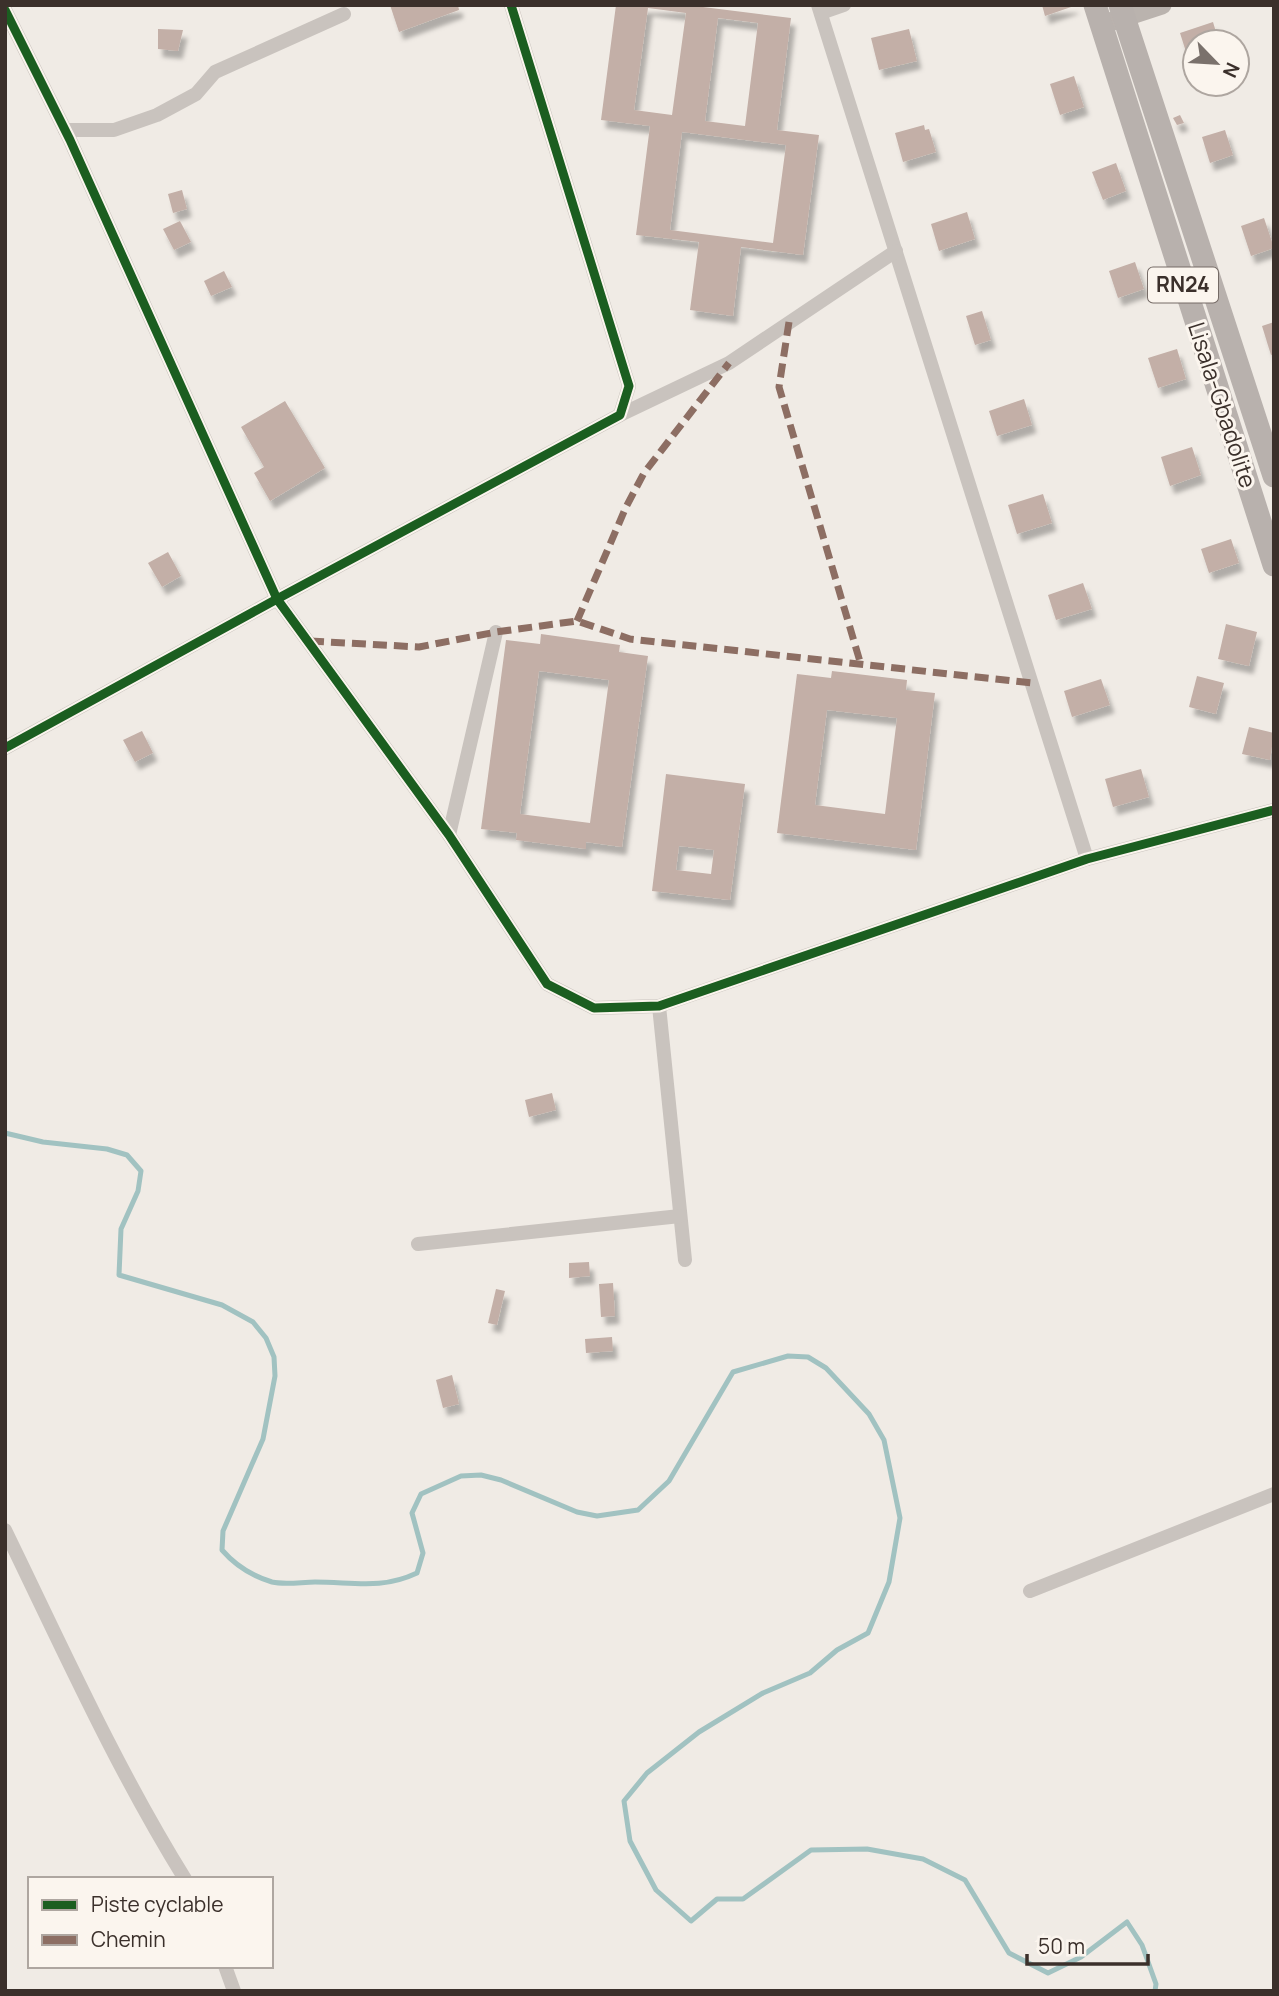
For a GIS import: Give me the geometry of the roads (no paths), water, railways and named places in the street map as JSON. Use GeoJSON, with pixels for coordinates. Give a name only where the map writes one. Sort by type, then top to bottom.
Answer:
{"type":"FeatureCollection","features":[{"type":"Feature","properties":{"kind":"main road","name":"Lisala-Gbadolite"},"geometry":{"type":"LineString","coordinates":[[1121,11],[1274,476]]}},
{"type":"Feature","properties":{"kind":"main road","name":"Lisala-Gbadolite"},"geometry":{"type":"LineString","coordinates":[[1098,15],[1274,565]]}},
{"type":"Feature","properties":{"kind":"street"},"geometry":{"type":"LineString","coordinates":[[511,5],[629,386],[620,415]]}},
{"type":"Feature","properties":{"kind":"street"},"geometry":{"type":"LineString","coordinates":[[844,5],[820,9],[1087,859]]}},
{"type":"Feature","properties":{"kind":"street"},"geometry":{"type":"LineString","coordinates":[[1098,15],[1162,5]]}},
{"type":"Feature","properties":{"kind":"street"},"geometry":{"type":"LineString","coordinates":[[5,10],[65,130],[277,599],[449,835],[547,984],[594,1008],[659,1006],[1087,859],[1274,810]]}},
{"type":"Feature","properties":{"kind":"street"},"geometry":{"type":"LineString","coordinates":[[65,130],[114,130],[157,115],[196,94],[215,72],[344,14]]}},
{"type":"Feature","properties":{"kind":"street"},"geometry":{"type":"LineString","coordinates":[[5,748],[620,415],[729,363],[896,251]]}},
{"type":"Feature","properties":{"kind":"street"},"geometry":{"type":"LineString","coordinates":[[449,835],[496,632]]}},
{"type":"Feature","properties":{"kind":"street"},"geometry":{"type":"LineString","coordinates":[[659,1006],[685,1260]]}},
{"type":"Feature","properties":{"kind":"street"},"geometry":{"type":"LineString","coordinates":[[418,1244],[680,1216]]}},
{"type":"Feature","properties":{"kind":"street"},"geometry":{"type":"LineString","coordinates":[[1030,1591],[1274,1494]]}},
{"type":"Feature","properties":{"kind":"street"},"geometry":{"type":"LineString","coordinates":[[5,1530],[159,1837],[184,1877]]}},
{"type":"Feature","properties":{"kind":"street"},"geometry":{"type":"LineString","coordinates":[[226,1968],[234,1991]]}},
{"type":"Feature","properties":{"kind":"waterway"},"geometry":{"type":"LineString","coordinates":[[5,1133],[43,1142],[107,1149],[127,1155],[141,1171],[138,1191],[121,1229],[119,1275],[222,1305],[253,1322],[266,1338],[274,1357],[275,1376],[263,1439],[223,1531],[222,1550],[244,1569],[272,1582],[379,1583],[417,1573],[423,1553],[412,1513],[421,1494],[461,1476],[481,1475],[501,1480],[577,1512],[597,1516],[638,1510],[669,1481],[733,1372],[788,1356],[808,1357],[826,1368],[869,1414],[884,1440],[900,1518],[889,1582],[868,1633],[837,1650],[810,1673],[763,1693],[699,1732],[647,1773],[624,1801],[630,1841],[656,1890],[691,1921],[717,1899],[743,1899],[811,1850],[867,1849],[923,1859],[965,1880],[1009,1953],[1048,1973],[1081,1957],[1127,1922],[1142,1945],[1156,1984],[1155,1991]]}}]}
